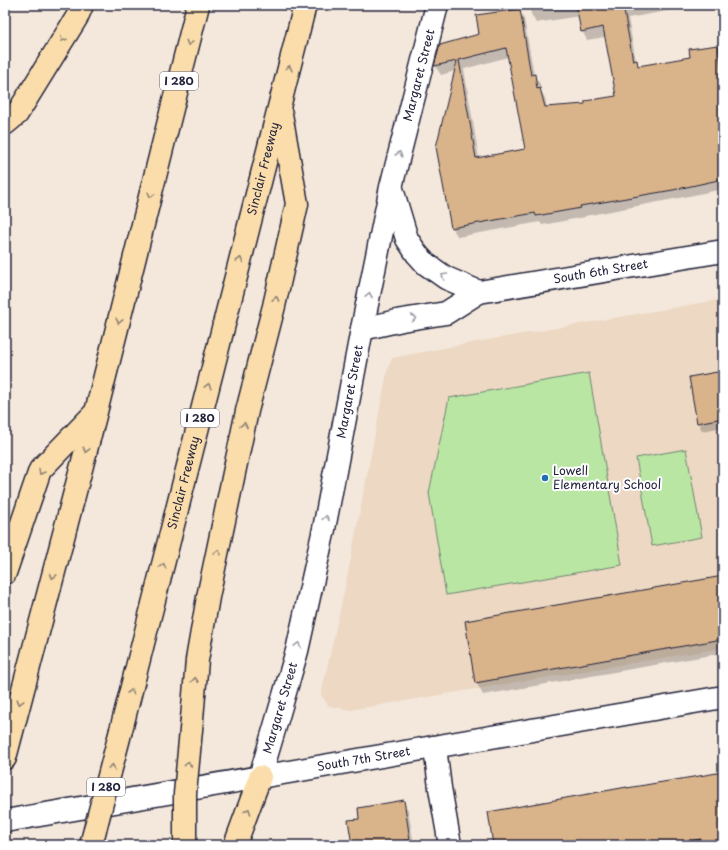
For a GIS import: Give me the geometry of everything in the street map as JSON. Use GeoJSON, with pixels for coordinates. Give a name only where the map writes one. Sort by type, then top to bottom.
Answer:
{"type":"FeatureCollection","features":[{"type":"Feature","properties":{"kind":"highway"},"geometry":{"type":"LineString","coordinates":[[5,124],[18,114],[77,17],[82,5]]}},
{"type":"Feature","properties":{"kind":"highway","name":"I 280"},"geometry":{"type":"LineString","coordinates":[[6,753],[96,412],[198,5]]}},
{"type":"Feature","properties":{"kind":"highway","name":"Sinclair Freeway"},"geometry":{"type":"LineString","coordinates":[[91,845],[305,5]]}},
{"type":"Feature","properties":{"kind":"highway"},"geometry":{"type":"LineString","coordinates":[[185,845],[185,794],[197,660],[208,597],[247,411],[274,306],[296,204],[280,106]]}},
{"type":"Feature","properties":{"kind":"highway"},"geometry":{"type":"LineString","coordinates":[[5,573],[40,470],[96,412]]}},
{"type":"Feature","properties":{"kind":"highway"},"geometry":{"type":"LineString","coordinates":[[235,845],[260,777]]}},
{"type":"Feature","properties":{"kind":"street","name":"Margaret Street"},"geometry":{"type":"LineString","coordinates":[[260,777],[297,651],[324,529],[391,187],[437,5]]}},
{"type":"Feature","properties":{"kind":"street"},"geometry":{"type":"LineString","coordinates":[[391,187],[407,239],[417,254],[426,264],[446,278],[479,292]]}},
{"type":"Feature","properties":{"kind":"street","name":"South 6th Street"},"geometry":{"type":"LineString","coordinates":[[362,329],[402,320],[446,313],[479,292],[723,251]]}},
{"type":"Feature","properties":{"kind":"street","name":"South 7th Street"},"geometry":{"type":"LineString","coordinates":[[5,821],[723,697]]}},
{"type":"Feature","properties":{"kind":"street"},"geometry":{"type":"LineString","coordinates":[[435,747],[440,788],[450,845]]}},
{"type":"Feature","properties":{"kind":"shaded area","name":"Lowell Elementary School"},"geometry":{"type":"Polygon","coordinates":[[[723,299],[723,648],[350,710],[329,706],[321,695],[346,583],[387,372],[392,358],[723,299]]]}},
{"type":"Feature","properties":{"kind":"green space"},"geometry":{"type":"Polygon","coordinates":[[[589,373],[622,565],[446,595],[429,493],[449,398],[589,373]]]}},
{"type":"Feature","properties":{"kind":"green space"},"geometry":{"type":"Polygon","coordinates":[[[686,449],[702,537],[652,546],[636,458],[686,449]]]}},
{"type":"Feature","properties":{"kind":"building"},"geometry":{"type":"Polygon","coordinates":[[[576,5],[623,5],[633,61],[637,60],[638,66],[690,57],[689,49],[718,45],[723,78],[723,179],[673,190],[580,206],[581,208],[536,216],[535,213],[451,228],[436,147],[457,61],[434,66],[440,45],[479,34],[476,15],[520,9],[531,75],[535,74],[537,89],[540,88],[545,107],[585,104],[585,101],[616,96],[603,27],[581,32],[576,5]],[[506,48],[459,60],[476,158],[525,149],[506,48]]]}},
{"type":"Feature","properties":{"kind":"building"},"geometry":{"type":"Polygon","coordinates":[[[723,371],[723,418],[697,423],[689,377],[723,371]]]}},
{"type":"Feature","properties":{"kind":"building"},"geometry":{"type":"Polygon","coordinates":[[[723,576],[723,639],[475,683],[465,621],[723,576]]]}},
{"type":"Feature","properties":{"kind":"building"},"geometry":{"type":"Polygon","coordinates":[[[723,772],[723,845],[702,845],[701,839],[669,845],[493,845],[488,812],[627,787],[723,772]]]}},
{"type":"Feature","properties":{"kind":"building"},"geometry":{"type":"Polygon","coordinates":[[[404,800],[410,840],[404,841],[404,845],[352,845],[348,820],[359,819],[358,808],[404,800]]]}},
{"type":"Feature","properties":{"kind":"place","name":"Lowell Elementary School"},"geometry":{"type":"Point","coordinates":[545,478]}}]}
